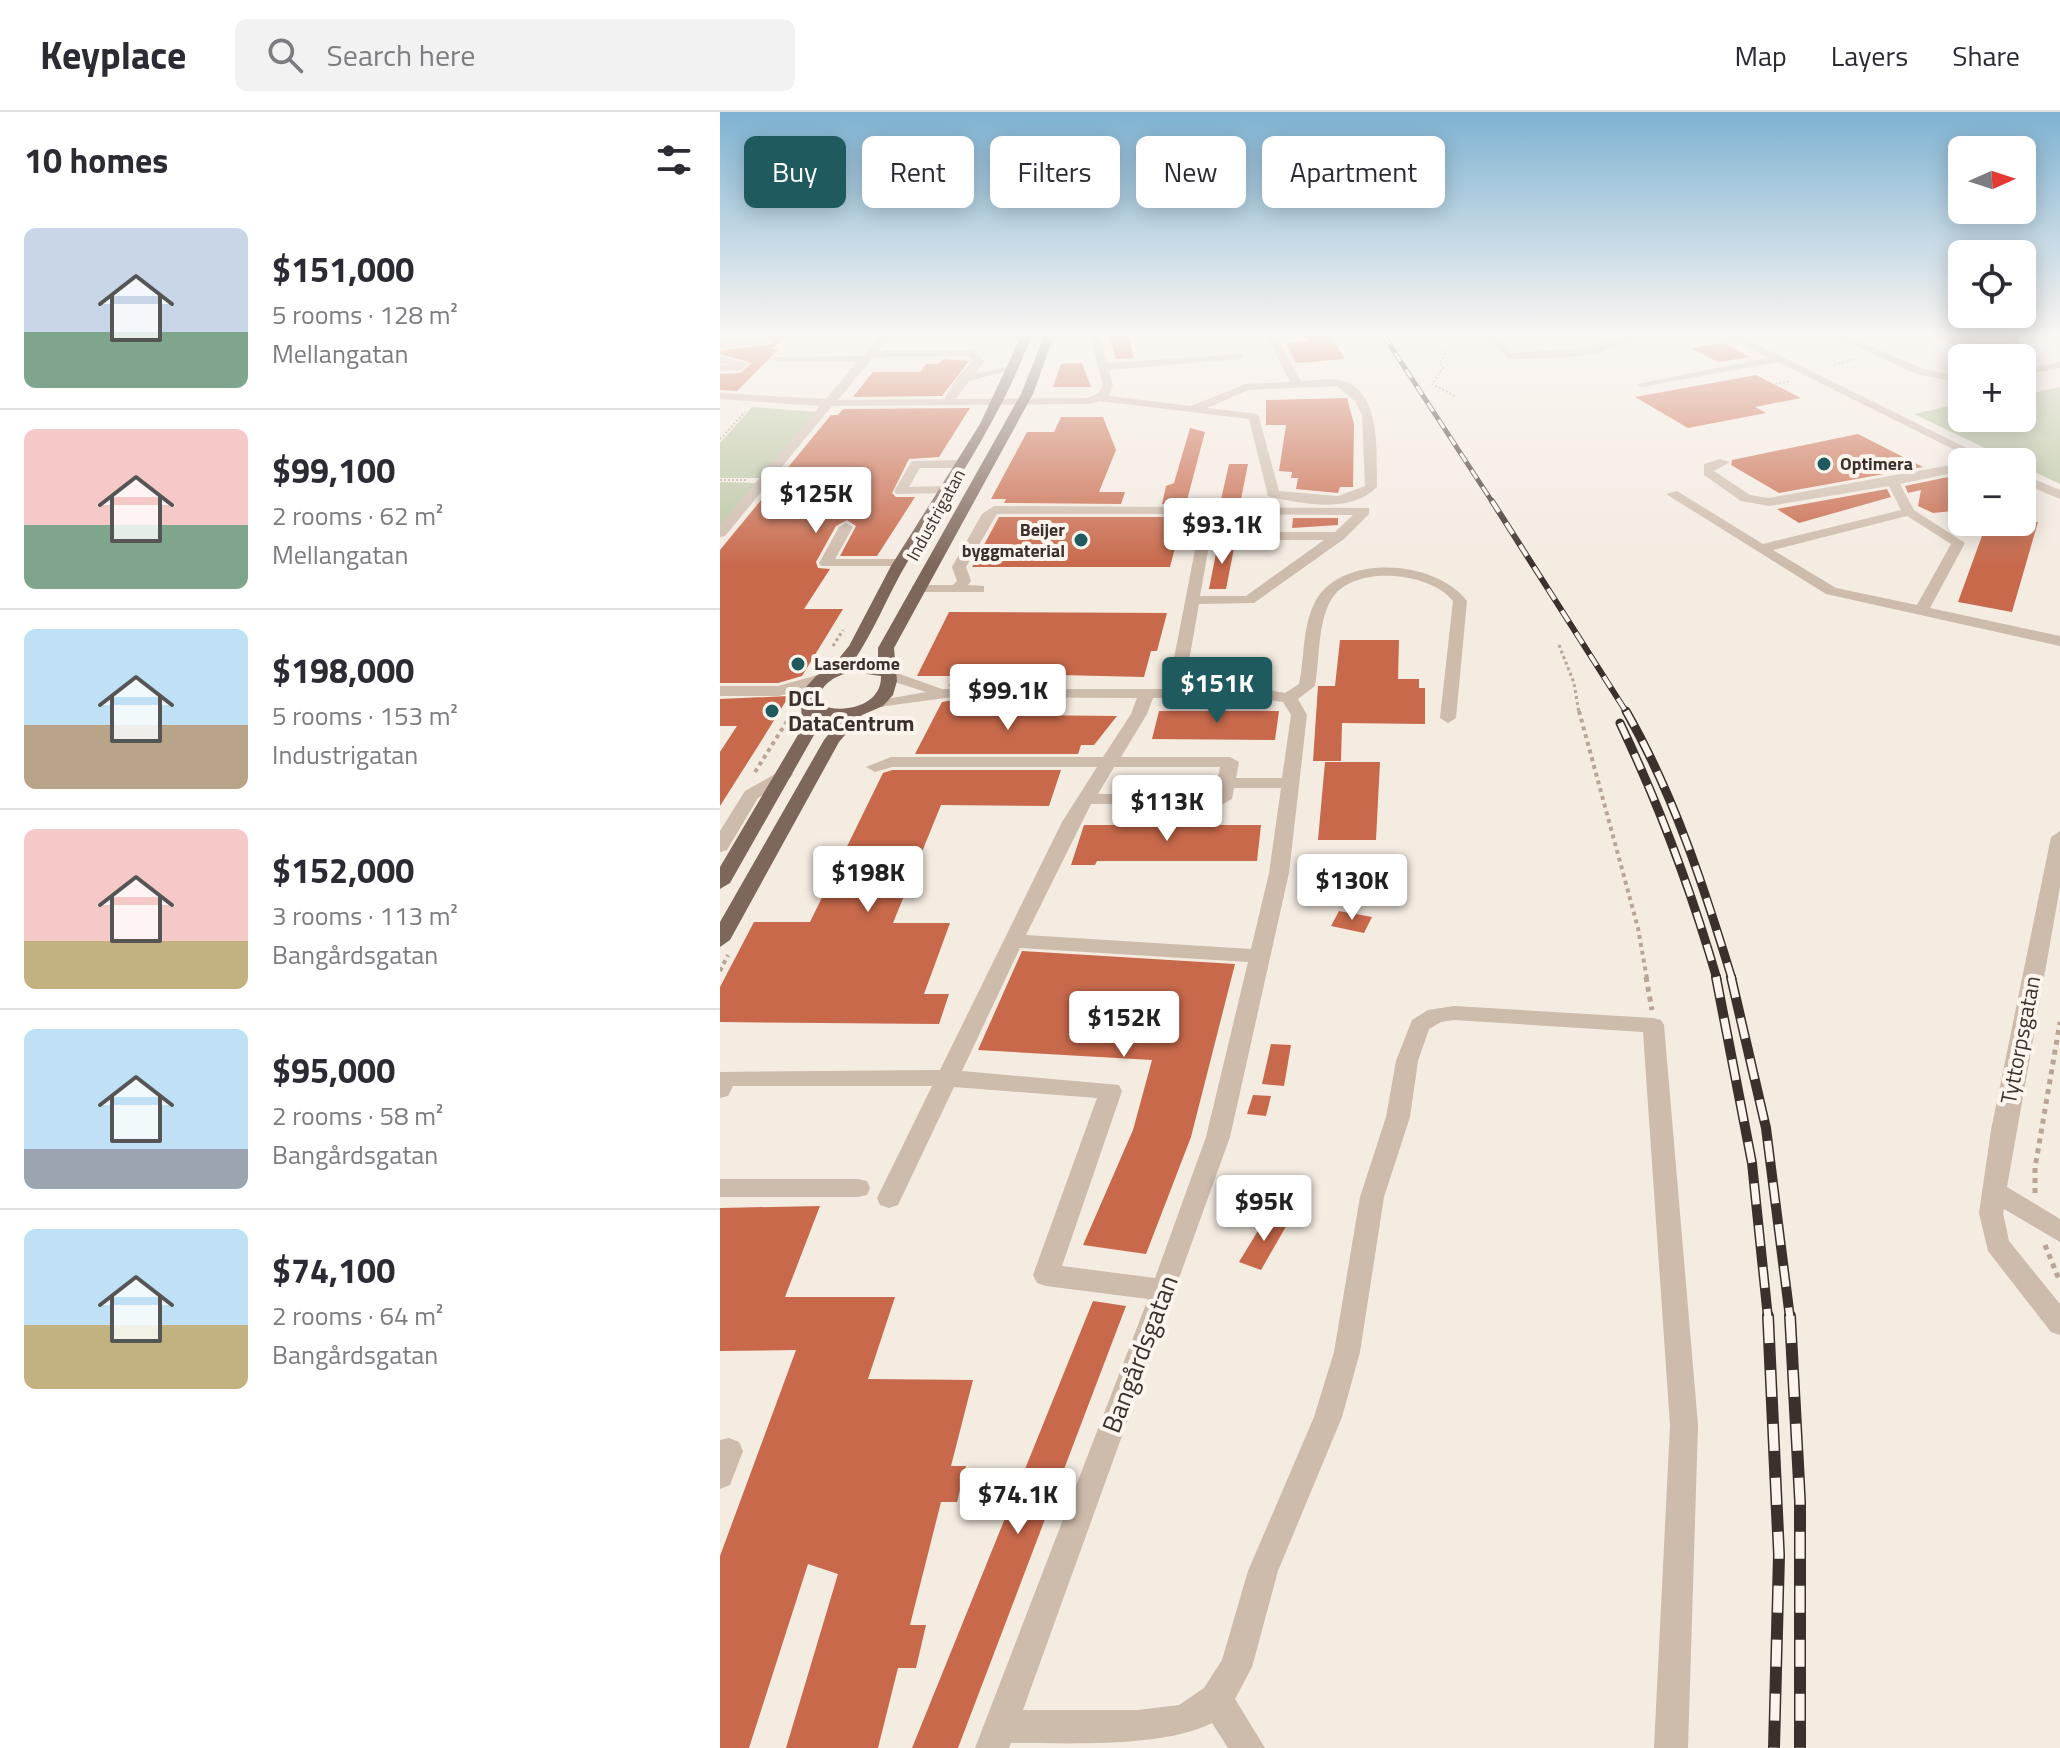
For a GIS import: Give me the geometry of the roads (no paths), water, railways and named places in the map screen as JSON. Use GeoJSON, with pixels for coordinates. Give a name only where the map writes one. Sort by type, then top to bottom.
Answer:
{"type":"FeatureCollection","features":[{"type":"Feature","properties":{"kind":"main road","name":"Industrigatan"},"geometry":{"type":"LineString","coordinates":[[810,705],[812,692],[862,641],[899,563],[990,412]]}},
{"type":"Feature","properties":{"kind":"main road","name":"Industrigatan"},"geometry":{"type":"LineString","coordinates":[[864,708],[887,690],[886,648],[1016,412]]}},
{"type":"Feature","properties":{"kind":"main road"},"geometry":{"type":"LineString","coordinates":[[831,674],[867,666],[886,673]]}},
{"type":"Feature","properties":{"kind":"main road"},"geometry":{"type":"LineString","coordinates":[[720,883],[810,728],[810,705],[828,714],[864,708]]}},
{"type":"Feature","properties":{"kind":"main road"},"geometry":{"type":"LineString","coordinates":[[720,940],[826,751],[864,708]]}},
{"type":"Feature","properties":{"kind":"street"},"geometry":{"type":"LineString","coordinates":[[720,533],[821,412]]}},
{"type":"Feature","properties":{"kind":"street"},"geometry":{"type":"LineString","coordinates":[[1216,412],[1254,416],[1273,493],[1290,498],[1362,496],[1371,487],[1367,412]]}},
{"type":"Feature","properties":{"kind":"street"},"geometry":{"type":"LineString","coordinates":[[1886,412],[1958,448]]}},
{"type":"Feature","properties":{"kind":"street"},"geometry":{"type":"LineString","coordinates":[[1724,462],[1708,467],[1708,472],[1755,501],[1790,500],[1948,470]]}},
{"type":"Feature","properties":{"kind":"street"},"geometry":{"type":"LineString","coordinates":[[943,490],[900,491],[916,464],[959,464]]}},
{"type":"Feature","properties":{"kind":"street"},"geometry":{"type":"LineString","coordinates":[[1893,482],[1909,512],[1958,543],[1921,612]]}},
{"type":"Feature","properties":{"kind":"street"},"geometry":{"type":"LineString","coordinates":[[2036,484],[2060,495]]}},
{"type":"Feature","properties":{"kind":"street"},"geometry":{"type":"LineString","coordinates":[[1672,494],[1831,591],[2060,641]]}},
{"type":"Feature","properties":{"kind":"street"},"geometry":{"type":"LineString","coordinates":[[957,589],[964,581],[959,567],[994,510],[1364,511],[1339,536],[1249,600],[1193,600]]}},
{"type":"Feature","properties":{"kind":"street"},"geometry":{"type":"LineString","coordinates":[[1175,694],[1209,510]]}},
{"type":"Feature","properties":{"kind":"street"},"geometry":{"type":"LineString","coordinates":[[1759,549],[1909,512]]}},
{"type":"Feature","properties":{"kind":"street"},"geometry":{"type":"LineString","coordinates":[[846,527],[826,563],[899,563]]}},
{"type":"Feature","properties":{"kind":"street"},"geometry":{"type":"LineString","coordinates":[[1205,536],[1339,536]]}},
{"type":"Feature","properties":{"kind":"street"},"geometry":{"type":"LineString","coordinates":[[864,708],[953,692],[1264,694],[1293,707],[1307,686],[1317,621],[1331,590],[1371,574],[1408,574],[1442,582],[1455,591],[1460,601],[1448,718]]}},
{"type":"Feature","properties":{"kind":"street"},"geometry":{"type":"LineString","coordinates":[[917,589],[979,589]]}},
{"type":"Feature","properties":{"kind":"street"},"geometry":{"type":"LineString","coordinates":[[886,673],[907,683],[953,692]]}},
{"type":"Feature","properties":{"kind":"street"},"geometry":{"type":"LineString","coordinates":[[720,691],[779,691],[831,674]]}},
{"type":"Feature","properties":{"kind":"street"},"geometry":{"type":"LineString","coordinates":[[779,691],[810,705]]}},
{"type":"Feature","properties":{"kind":"street"},"geometry":{"type":"LineString","coordinates":[[889,1198],[1083,799],[1139,714],[1147,693]]}},
{"type":"Feature","properties":{"kind":"street","name":"Bangårdsgatan"},"geometry":{"type":"LineString","coordinates":[[996,1737],[1164,1290],[1218,1137],[1279,873],[1291,783],[1293,707]]}},
{"type":"Feature","properties":{"kind":"street"},"geometry":{"type":"LineString","coordinates":[[875,767],[891,762],[1230,762],[1223,799],[1083,799]]}},
{"type":"Feature","properties":{"kind":"street"},"geometry":{"type":"LineString","coordinates":[[720,846],[751,795],[784,774]]}},
{"type":"Feature","properties":{"kind":"street"},"geometry":{"type":"LineString","coordinates":[[1226,783],[1291,783]]}},
{"type":"Feature","properties":{"kind":"street","name":"Tyttorpsgatan"},"geometry":{"type":"LineString","coordinates":[[2059,850],[1991,1213],[1997,1244],[2060,1324]]}},
{"type":"Feature","properties":{"kind":"street"},"geometry":{"type":"LineString","coordinates":[[1016,941],[1262,956]]}},
{"type":"Feature","properties":{"kind":"street"},"geometry":{"type":"LineString","coordinates":[[996,1737],[1185,1721],[1216,1700],[1236,1667],[1263,1571],[1328,1417],[1347,1352],[1372,1197],[1398,1117],[1407,1061],[1420,1025],[1436,1015],[1466,1013],[1653,1025],[1684,1425],[1671,1748]]}},
{"type":"Feature","properties":{"kind":"street"},"geometry":{"type":"LineString","coordinates":[[720,1090],[726,1078],[945,1078],[1111,1091],[1046,1275],[1164,1290]]}},
{"type":"Feature","properties":{"kind":"street"},"geometry":{"type":"LineString","coordinates":[[720,1188],[858,1188]]}},
{"type":"Feature","properties":{"kind":"street"},"geometry":{"type":"LineString","coordinates":[[1993,1190],[2060,1232]]}},
{"type":"Feature","properties":{"kind":"street"},"geometry":{"type":"LineString","coordinates":[[720,1453],[729,1451],[720,1475]]}},
{"type":"Feature","properties":{"kind":"street"},"geometry":{"type":"LineString","coordinates":[[1216,1700],[1248,1748]]}},
{"type":"Feature","properties":{"kind":"railway"},"geometry":{"type":"LineString","coordinates":[[1434,412],[1493,503]]}},
{"type":"Feature","properties":{"kind":"railway"},"geometry":{"type":"LineString","coordinates":[[1492,501],[1627,713]]}},
{"type":"Feature","properties":{"kind":"railway"},"geometry":{"type":"LineString","coordinates":[[1626,711],[1673,808],[1732,979]]}},
{"type":"Feature","properties":{"kind":"railway"},"geometry":{"type":"LineString","coordinates":[[1620,723],[1674,849],[1717,979]]}},
{"type":"Feature","properties":{"kind":"railway"},"geometry":{"type":"LineString","coordinates":[[1716,977],[1752,1163],[1768,1318]]}},
{"type":"Feature","properties":{"kind":"railway"},"geometry":{"type":"LineString","coordinates":[[1731,977],[1766,1128],[1790,1318]]}},
{"type":"Feature","properties":{"kind":"railway"},"geometry":{"type":"LineString","coordinates":[[1768,1316],[1779,1555],[1774,1748]]}},
{"type":"Feature","properties":{"kind":"railway"},"geometry":{"type":"LineString","coordinates":[[1790,1316],[1800,1501],[1800,1748]]}},
{"type":"Feature","properties":{"kind":"place","name":"Optimera"},"geometry":{"type":"Point","coordinates":[1824,464]}},
{"type":"Feature","properties":{"kind":"place","name":"Beijer byggmaterial"},"geometry":{"type":"Point","coordinates":[1081,540]}},
{"type":"Feature","properties":{"kind":"place","name":"Laserdome"},"geometry":{"type":"Point","coordinates":[798,664]}},
{"type":"Feature","properties":{"kind":"place","name":"DCL DataCentrum"},"geometry":{"type":"Point","coordinates":[772,711]}}]}
